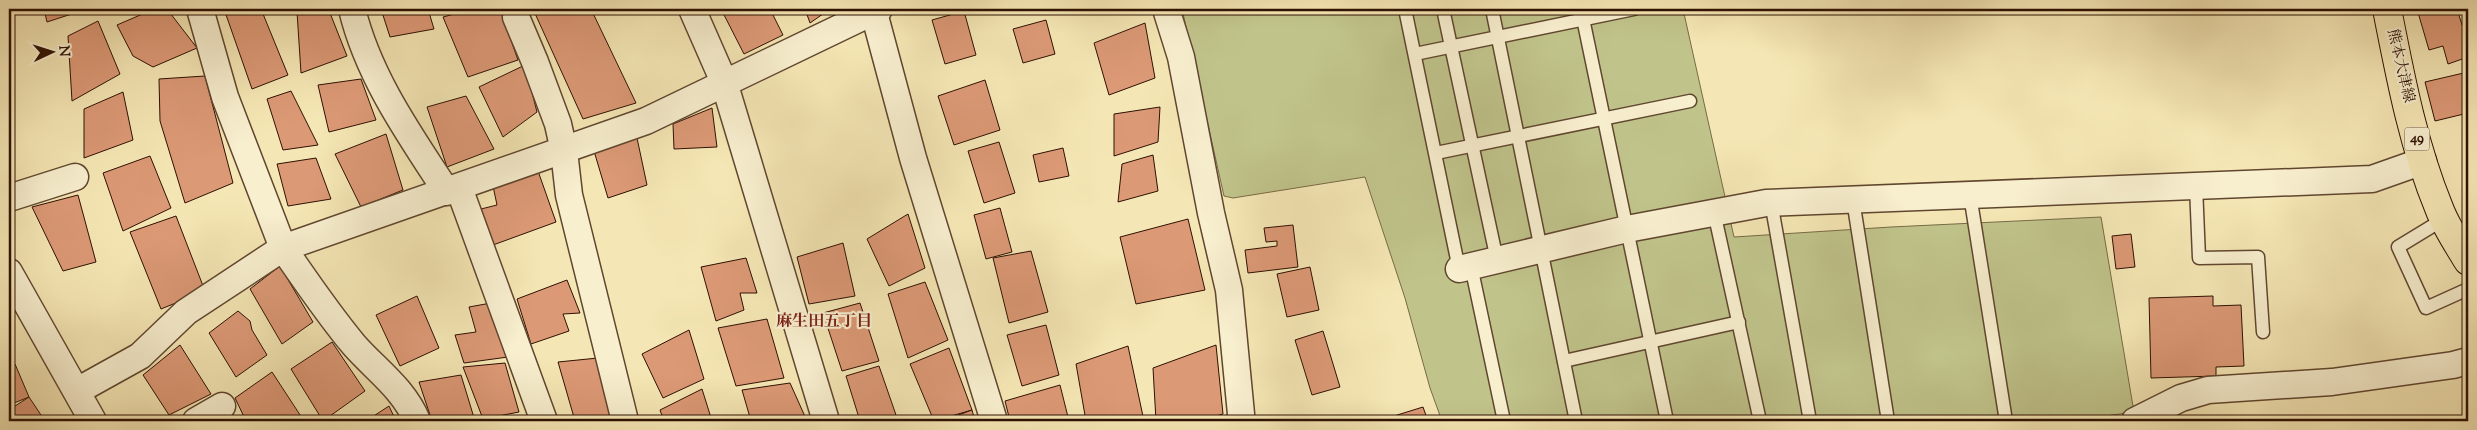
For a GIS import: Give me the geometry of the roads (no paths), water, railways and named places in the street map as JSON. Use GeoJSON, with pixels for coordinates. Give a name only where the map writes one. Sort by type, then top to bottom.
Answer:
{"type":"FeatureCollection","features":[{"type":"Feature","properties":{"kind":"main road","name":"熊本大津線"},"geometry":{"type":"LineString","coordinates":[[2387,9],[2400,74],[2423,162],[2444,219],[2468,262]]}},
{"type":"Feature","properties":{"kind":"street"},"geometry":{"type":"LineString","coordinates":[[200,9],[225,97],[283,248],[332,319],[370,364],[400,391],[417,421]]}},
{"type":"Feature","properties":{"kind":"street"},"geometry":{"type":"LineString","coordinates":[[352,9],[358,36],[381,86],[453,190],[544,421]]}},
{"type":"Feature","properties":{"kind":"street"},"geometry":{"type":"LineString","coordinates":[[692,9],[724,82],[826,421]]}},
{"type":"Feature","properties":{"kind":"street"},"geometry":{"type":"LineString","coordinates":[[1166,9],[1180,57],[1211,213],[1230,290],[1241,414],[1240,421]]}},
{"type":"Feature","properties":{"kind":"street"},"geometry":{"type":"LineString","coordinates":[[77,392],[140,356],[186,312],[283,248],[646,122],[724,82],[875,10],[913,158],[994,421]]}},
{"type":"Feature","properties":{"kind":"street"},"geometry":{"type":"LineString","coordinates":[[516,17],[558,124],[564,151],[569,195],[625,421]]}},
{"type":"Feature","properties":{"kind":"street"},"geometry":{"type":"LineString","coordinates":[[1465,268],[1627,229],[1771,202],[2372,179],[2423,162]]}},
{"type":"Feature","properties":{"kind":"street"},"geometry":{"type":"LineString","coordinates":[[9,198],[74,177]]}},
{"type":"Feature","properties":{"kind":"street"},"geometry":{"type":"LineString","coordinates":[[9,272],[93,421]]}},
{"type":"Feature","properties":{"kind":"street"},"geometry":{"type":"LineString","coordinates":[[2135,421],[2181,398],[2208,390],[2332,382],[2453,366],[2468,361]]}},
{"type":"Feature","properties":{"kind":"street"},"geometry":{"type":"LineString","coordinates":[[196,421],[222,406]]}},
{"type":"Feature","properties":{"kind":"lane"},"geometry":{"type":"LineString","coordinates":[[1405,9],[1436,153],[1504,421]]}},
{"type":"Feature","properties":{"kind":"lane"},"geometry":{"type":"LineString","coordinates":[[1443,9],[1498,260]]}},
{"type":"Feature","properties":{"kind":"lane"},"geometry":{"type":"LineString","coordinates":[[1492,9],[1576,421]]}},
{"type":"Feature","properties":{"kind":"lane"},"geometry":{"type":"LineString","coordinates":[[1415,54],[1497,37],[1582,14],[1634,9]]}},
{"type":"Feature","properties":{"kind":"lane"},"geometry":{"type":"LineString","coordinates":[[1582,14],[1667,421]]}},
{"type":"Feature","properties":{"kind":"lane"},"geometry":{"type":"LineString","coordinates":[[1436,153],[1690,101]]}},
{"type":"Feature","properties":{"kind":"lane"},"geometry":{"type":"LineString","coordinates":[[2196,186],[2199,258],[2258,257],[2263,332]]}},
{"type":"Feature","properties":{"kind":"lane"},"geometry":{"type":"LineString","coordinates":[[1970,195],[2006,421]]}},
{"type":"Feature","properties":{"kind":"lane"},"geometry":{"type":"LineString","coordinates":[[1853,200],[1888,421]]}},
{"type":"Feature","properties":{"kind":"lane"},"geometry":{"type":"LineString","coordinates":[[1771,202],[1810,421]]}},
{"type":"Feature","properties":{"kind":"lane"},"geometry":{"type":"LineString","coordinates":[[1714,212],[1760,421]]}},
{"type":"Feature","properties":{"kind":"lane"},"geometry":{"type":"LineString","coordinates":[[2444,219],[2398,247],[2426,308],[2468,289]]}},
{"type":"Feature","properties":{"kind":"lane"},"geometry":{"type":"LineString","coordinates":[[1564,361],[1739,322]]}},
{"type":"Feature","properties":{"kind":"district","name":"麻生田五丁目"},"geometry":{"type":"Point","coordinates":[824,322]}}]}
